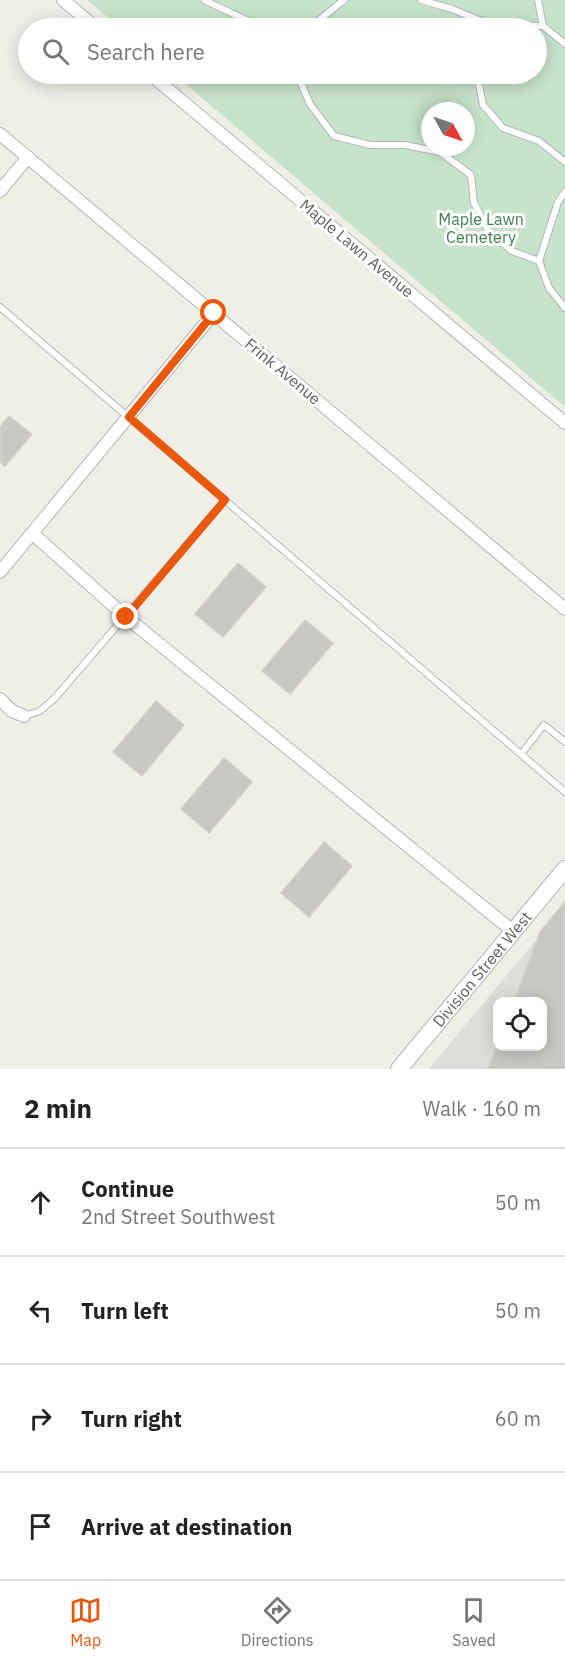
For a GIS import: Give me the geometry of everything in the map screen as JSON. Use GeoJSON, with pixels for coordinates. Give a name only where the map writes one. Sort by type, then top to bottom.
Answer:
{"type":"FeatureCollection","features":[{"type":"Feature","properties":{"kind":"street"},"geometry":{"type":"LineString","coordinates":[[63,0],[84,18]]}},
{"type":"Feature","properties":{"kind":"street","name":"Maple Lawn Avenue"},"geometry":{"type":"LineString","coordinates":[[162,84],[565,423]]}},
{"type":"Feature","properties":{"kind":"street","name":"Frink Avenue"},"geometry":{"type":"LineString","coordinates":[[0,134],[565,609]]}},
{"type":"Feature","properties":{"kind":"street"},"geometry":{"type":"LineString","coordinates":[[0,191],[28,157]]}},
{"type":"Feature","properties":{"kind":"street"},"geometry":{"type":"LineString","coordinates":[[0,573],[214,313]]}},
{"type":"Feature","properties":{"kind":"street"},"geometry":{"type":"LineString","coordinates":[[33,534],[126,617],[514,932]]}},
{"type":"Feature","properties":{"kind":"street"},"geometry":{"type":"LineString","coordinates":[[0,699],[12,711],[24,716]]}},
{"type":"Feature","properties":{"kind":"street","name":"Division Street West"},"geometry":{"type":"LineString","coordinates":[[399,1069],[565,869]]}},
{"type":"Feature","properties":{"kind":"lane"},"geometry":{"type":"LineString","coordinates":[[204,0],[242,18]]}},
{"type":"Feature","properties":{"kind":"lane"},"geometry":{"type":"LineString","coordinates":[[322,18],[344,0]]}},
{"type":"Feature","properties":{"kind":"lane"},"geometry":{"type":"LineString","coordinates":[[421,0],[452,9],[472,18]]}},
{"type":"Feature","properties":{"kind":"lane"},"geometry":{"type":"LineString","coordinates":[[537,0],[541,18]]}},
{"type":"Feature","properties":{"kind":"lane"},"geometry":{"type":"LineString","coordinates":[[547,29],[565,44]]}},
{"type":"Feature","properties":{"kind":"lane"},"geometry":{"type":"LineString","coordinates":[[301,84],[310,104],[334,136],[370,145],[405,145],[440,152],[471,174],[474,203],[488,230],[512,251],[539,261]]}},
{"type":"Feature","properties":{"kind":"lane"},"geometry":{"type":"LineString","coordinates":[[479,84],[483,105],[504,128],[539,141],[565,162]]}},
{"type":"Feature","properties":{"kind":"lane"},"geometry":{"type":"LineString","coordinates":[[565,192],[558,202],[539,261],[549,288],[565,308]]}},
{"type":"Feature","properties":{"kind":"lane"},"geometry":{"type":"LineString","coordinates":[[0,307],[565,792]]}},
{"type":"Feature","properties":{"kind":"lane"},"geometry":{"type":"LineString","coordinates":[[24,716],[40,711],[55,698],[225,500]]}},
{"type":"Feature","properties":{"kind":"lane"},"geometry":{"type":"LineString","coordinates":[[521,754],[544,725],[565,742]]}},
{"type":"Feature","properties":{"kind":"shaded area"},"geometry":{"type":"Polygon","coordinates":[[[565,905],[565,1069],[429,1069],[565,905]]]}},
{"type":"Feature","properties":{"kind":"green space","name":"Maple Lawn Cemetery"},"geometry":{"type":"Polygon","coordinates":[[[87,0],[565,0],[565,407],[186,84],[547,84],[547,18],[109,18],[87,0]]]}},
{"type":"Feature","properties":{"kind":"building"},"geometry":{"type":"Polygon","coordinates":[[[9,416],[32,434],[5,466],[0,462],[0,427],[9,416]]]}},
{"type":"Feature","properties":{"kind":"building"},"geometry":{"type":"Polygon","coordinates":[[[238,563],[266,587],[223,637],[195,614],[238,563]]]}},
{"type":"Feature","properties":{"kind":"building"},"geometry":{"type":"Polygon","coordinates":[[[305,620],[333,643],[290,694],[262,671],[305,620]]]}},
{"type":"Feature","properties":{"kind":"building"},"geometry":{"type":"Polygon","coordinates":[[[156,701],[184,725],[142,776],[113,752],[156,701]]]}},
{"type":"Feature","properties":{"kind":"building"},"geometry":{"type":"Polygon","coordinates":[[[224,758],[252,782],[209,833],[181,809],[224,758]]]}},
{"type":"Feature","properties":{"kind":"building"},"geometry":{"type":"Polygon","coordinates":[[[324,842],[352,866],[309,917],[281,893],[324,842]]]}},
{"type":"Feature","properties":{"kind":"building"},"geometry":{"type":"Polygon","coordinates":[[[565,902],[565,1069],[488,1069],[495,1051],[547,1051],[547,997],[516,997],[540,932],[565,902]]]}},
{"type":"Feature","properties":{"kind":"route"},"geometry":{"type":"LineString","coordinates":[[126,617],[225,500],[129,417],[214,313]]}}]}
